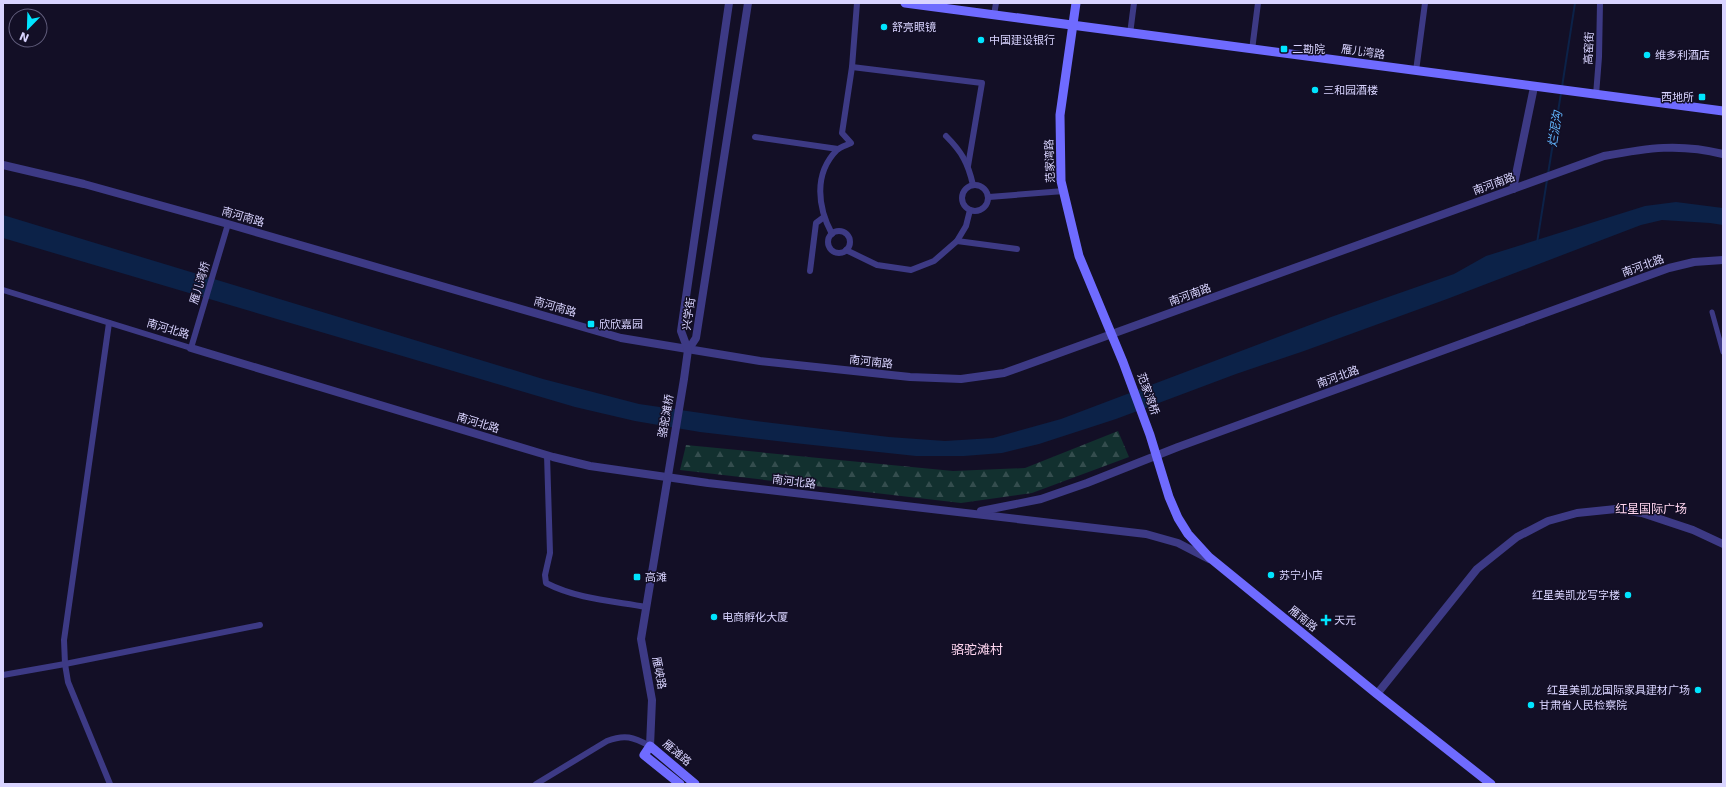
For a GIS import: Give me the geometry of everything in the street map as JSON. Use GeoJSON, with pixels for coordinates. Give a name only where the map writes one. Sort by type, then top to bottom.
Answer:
{"type":"FeatureCollection","features":[{"type":"Feature","properties":{"kind":"main road","name":"雁儿湾路"},"geometry":{"type":"LineString","coordinates":[[905,3],[1130,34],[1723,111]]}},
{"type":"Feature","properties":{"kind":"main road","name":"范家湾路"},"geometry":{"type":"LineString","coordinates":[[1076,3],[1060,115],[1061,181],[1079,256],[1123,362]]}},
{"type":"Feature","properties":{"kind":"main road","name":"范家湾桥"},"geometry":{"type":"LineString","coordinates":[[1123,362],[1150,435]]}},
{"type":"Feature","properties":{"kind":"main road","name":"雁南路"},"geometry":{"type":"LineString","coordinates":[[1150,435],[1169,497],[1178,518],[1200,548],[1215,563],[1491,784]]}},
{"type":"Feature","properties":{"kind":"main road","name":"雁滩路"},"geometry":{"type":"LineString","coordinates":[[680,784],[644,755],[650,746],[696,784]]}},
{"type":"Feature","properties":{"kind":"street","name":"兴学街"},"geometry":{"type":"LineString","coordinates":[[688,350],[681,331],[729,3]]}},
{"type":"Feature","properties":{"kind":"street","name":"兴学街"},"geometry":{"type":"LineString","coordinates":[[688,350],[696,338],[748,3]]}},
{"type":"Feature","properties":{"kind":"street"},"geometry":{"type":"LineString","coordinates":[[832,234],[838,232],[847,235],[850,244],[846,250],[837,253],[831,250],[828,244],[832,234],[824,217],[820,202],[821,183],[826,165],[838,149],[851,143],[842,133],[852,67],[857,3]]}},
{"type":"Feature","properties":{"kind":"street"},"geometry":{"type":"LineString","coordinates":[[994,15],[996,3]]}},
{"type":"Feature","properties":{"kind":"street"},"geometry":{"type":"LineString","coordinates":[[1130,34],[1134,3]]}},
{"type":"Feature","properties":{"kind":"street"},"geometry":{"type":"LineString","coordinates":[[1252,50],[1258,3]]}},
{"type":"Feature","properties":{"kind":"street"},"geometry":{"type":"LineString","coordinates":[[1416,71],[1425,3]]}},
{"type":"Feature","properties":{"kind":"street","name":"高窑街"},"geometry":{"type":"LineString","coordinates":[[1596,95],[1599,57],[1600,3]]}},
{"type":"Feature","properties":{"kind":"street"},"geometry":{"type":"LineString","coordinates":[[852,67],[982,83],[968,166]]}},
{"type":"Feature","properties":{"kind":"street"},"geometry":{"type":"LineString","coordinates":[[1516,188],[1537,87]]}},
{"type":"Feature","properties":{"kind":"street"},"geometry":{"type":"LineString","coordinates":[[946,136],[959,150],[968,166],[973,185]]}},
{"type":"Feature","properties":{"kind":"street"},"geometry":{"type":"LineString","coordinates":[[755,137],[838,149]]}},
{"type":"Feature","properties":{"kind":"street","name":"南河南路"},"geometry":{"type":"LineString","coordinates":[[3,165],[84,184],[228,224],[621,338],[760,361],[902,376],[961,379],[1004,373],[1604,156],[1652,148],[1685,147],[1723,154]]}},
{"type":"Feature","properties":{"kind":"street"},"geometry":{"type":"LineString","coordinates":[[973,185],[984,188],[989,197],[987,205],[981,210],[970,210],[964,205],[962,194],[966,188],[973,185]]}},
{"type":"Feature","properties":{"kind":"street"},"geometry":{"type":"LineString","coordinates":[[989,197],[1064,191]]}},
{"type":"Feature","properties":{"kind":"street"},"geometry":{"type":"LineString","coordinates":[[846,250],[877,265],[911,270],[934,261],[957,241],[966,226],[970,210]]}},
{"type":"Feature","properties":{"kind":"street"},"geometry":{"type":"LineString","coordinates":[[810,271],[816,223],[824,217]]}},
{"type":"Feature","properties":{"kind":"street","name":"雁儿湾桥"},"geometry":{"type":"LineString","coordinates":[[191,348],[228,224]]}},
{"type":"Feature","properties":{"kind":"street"},"geometry":{"type":"LineString","coordinates":[[957,241],[1017,250]]}},
{"type":"Feature","properties":{"kind":"street","name":"南河北路"},"geometry":{"type":"LineString","coordinates":[[960,512],[986,510],[1041,500],[1669,268],[1694,262],[1723,260]]}},
{"type":"Feature","properties":{"kind":"street","name":"南河北路"},"geometry":{"type":"LineString","coordinates":[[3,290],[547,455],[590,466],[897,506],[1146,534],[1178,543],[1192,549],[1215,563]]}},
{"type":"Feature","properties":{"kind":"street"},"geometry":{"type":"LineString","coordinates":[[1712,312],[1723,352]]}},
{"type":"Feature","properties":{"kind":"street"},"geometry":{"type":"LineString","coordinates":[[109,323],[64,640],[65,664],[68,682],[110,784]]}},
{"type":"Feature","properties":{"kind":"street","name":"骆驼滩桥"},"geometry":{"type":"LineString","coordinates":[[668,477],[688,350]]}},
{"type":"Feature","properties":{"kind":"street"},"geometry":{"type":"LineString","coordinates":[[547,455],[550,553],[545,575],[546,583],[556,588],[586,597],[646,607]]}},
{"type":"Feature","properties":{"kind":"street","name":"雁峡路"},"geometry":{"type":"LineString","coordinates":[[650,746],[652,700],[641,639],[668,477]]}},
{"type":"Feature","properties":{"kind":"street"},"geometry":{"type":"LineString","coordinates":[[1377,694],[1477,569],[1517,537],[1548,521],[1577,513],[1616,509],[1642,513],[1693,530],[1723,544]]}},
{"type":"Feature","properties":{"kind":"street"},"geometry":{"type":"LineString","coordinates":[[3,675],[260,625]]}},
{"type":"Feature","properties":{"kind":"street"},"geometry":{"type":"LineString","coordinates":[[536,784],[607,741],[618,736],[635,738],[650,746]]}},
{"type":"Feature","properties":{"kind":"green space"},"geometry":{"type":"Polygon","coordinates":[[[1118,431],[1129,457],[1032,493],[961,503],[680,470],[686,445],[953,471],[1025,468],[1118,431]]]}},
{"type":"Feature","properties":{"kind":"water"},"geometry":{"type":"Polygon","coordinates":[[[1676,202],[1723,208],[1723,225],[1662,220],[1641,225],[1447,299],[1236,374],[1116,419],[1039,444],[1002,453],[964,456],[916,456],[700,432],[635,421],[575,407],[3,238],[3,215],[543,379],[639,404],[756,421],[889,437],[945,441],[993,438],[1061,419],[1331,317],[1454,274],[1486,256],[1645,206],[1676,202]]]}},
{"type":"Feature","properties":{"kind":"waterway","name":"烂泥沟"},"geometry":{"type":"LineString","coordinates":[[1562,87],[1575,3]]}},
{"type":"Feature","properties":{"kind":"waterway","name":"烂泥沟"},"geometry":{"type":"LineString","coordinates":[[1548,174],[1561,93]]}},
{"type":"Feature","properties":{"kind":"waterway","name":"烂泥沟"},"geometry":{"type":"LineString","coordinates":[[1537,243],[1547,180]]}},
{"type":"Feature","properties":{"kind":"place","name":"舒亮眼镜"},"geometry":{"type":"Point","coordinates":[884,27]}},
{"type":"Feature","properties":{"kind":"place","name":"中国建设银行"},"geometry":{"type":"Point","coordinates":[981,40]}},
{"type":"Feature","properties":{"kind":"place","name":"二勘院"},"geometry":{"type":"Point","coordinates":[1284,49]}},
{"type":"Feature","properties":{"kind":"place","name":"维多利酒店"},"geometry":{"type":"Point","coordinates":[1647,55]}},
{"type":"Feature","properties":{"kind":"place","name":"三和园酒楼"},"geometry":{"type":"Point","coordinates":[1315,90]}},
{"type":"Feature","properties":{"kind":"place","name":"西地所"},"geometry":{"type":"Point","coordinates":[1702,97]}},
{"type":"Feature","properties":{"kind":"place","name":"欣欣嘉园"},"geometry":{"type":"Point","coordinates":[591,324]}},
{"type":"Feature","properties":{"kind":"place","name":"苏宁小店"},"geometry":{"type":"Point","coordinates":[1271,575]}},
{"type":"Feature","properties":{"kind":"place","name":"高滩"},"geometry":{"type":"Point","coordinates":[637,577]}},
{"type":"Feature","properties":{"kind":"place","name":"红星美凯龙写字楼"},"geometry":{"type":"Point","coordinates":[1628,595]}},
{"type":"Feature","properties":{"kind":"place","name":"电商孵化大厦"},"geometry":{"type":"Point","coordinates":[714,617]}},
{"type":"Feature","properties":{"kind":"place","name":"天元"},"geometry":{"type":"Point","coordinates":[1326,620]}},
{"type":"Feature","properties":{"kind":"place","name":"红星美凯龙国际家具建材广场"},"geometry":{"type":"Point","coordinates":[1698,690]}},
{"type":"Feature","properties":{"kind":"place","name":"甘肃省人民检察院"},"geometry":{"type":"Point","coordinates":[1531,705]}},
{"type":"Feature","properties":{"kind":"district","name":"红星国际广场"},"geometry":{"type":"Point","coordinates":[1651,509]}},
{"type":"Feature","properties":{"kind":"district","name":"骆驼滩村"},"geometry":{"type":"Point","coordinates":[977,649]}}]}
